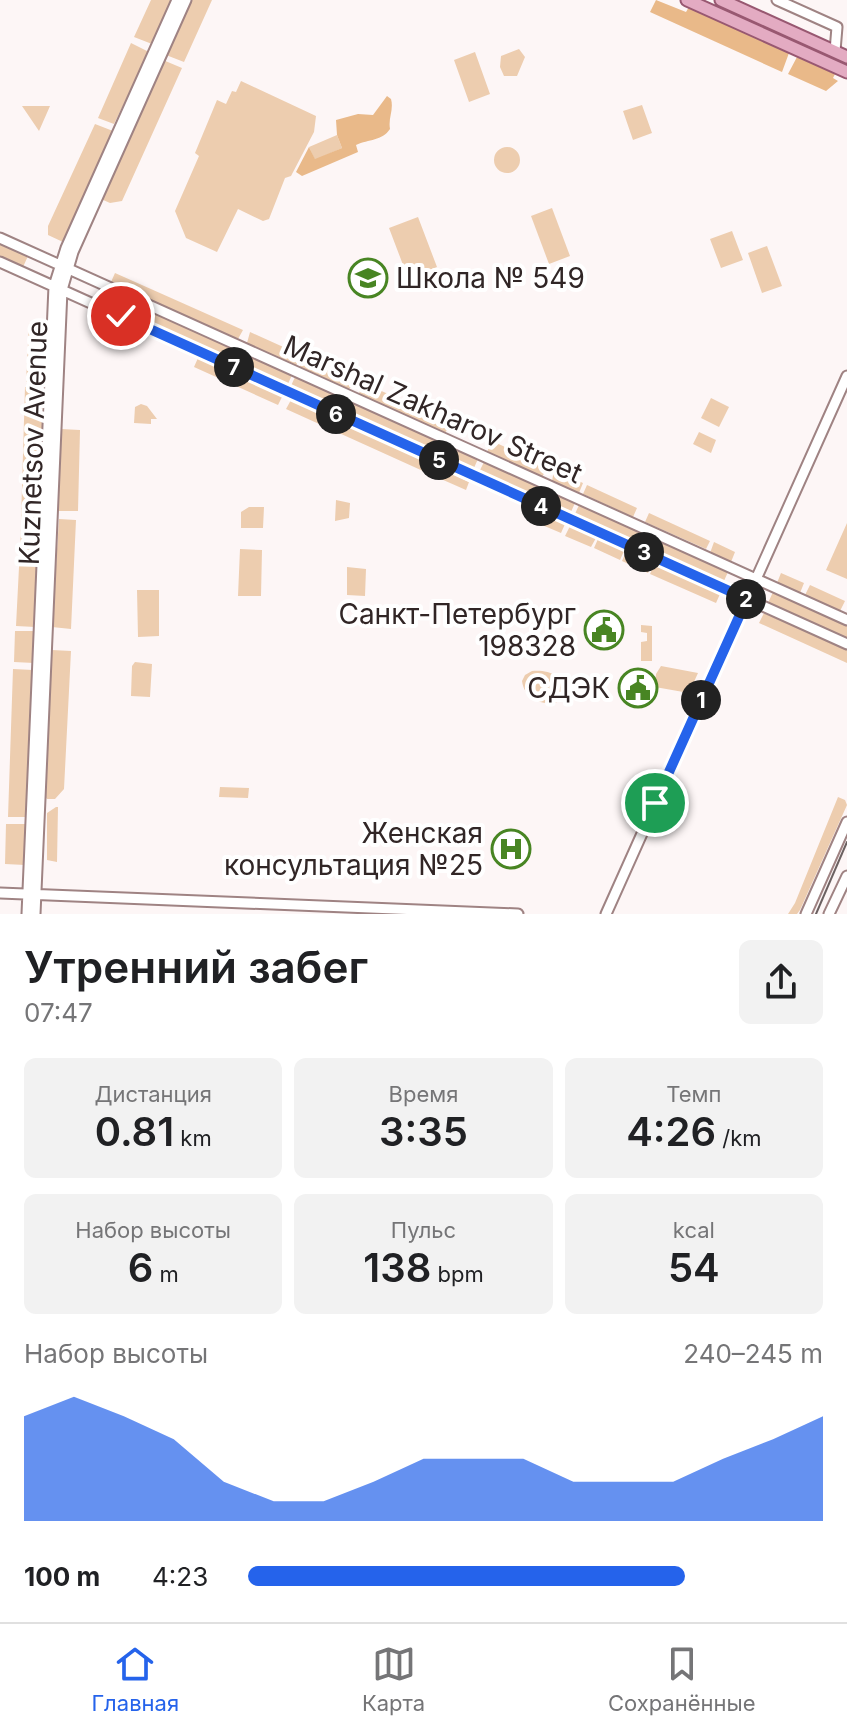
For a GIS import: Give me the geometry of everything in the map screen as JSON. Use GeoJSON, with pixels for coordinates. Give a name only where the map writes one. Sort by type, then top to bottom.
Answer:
{"type":"FeatureCollection","features":[{"type":"Feature","properties":{"kind":"main road"},"geometry":{"type":"LineString","coordinates":[[687,0],[847,72]]}},
{"type":"Feature","properties":{"kind":"main road"},"geometry":{"type":"LineString","coordinates":[[721,0],[847,57]]}},
{"type":"Feature","properties":{"kind":"street","name":"Kuznetsov Avenue"},"geometry":{"type":"LineString","coordinates":[[35,914],[32,894],[58,288],[63,266],[177,0]]}},
{"type":"Feature","properties":{"kind":"street","name":"Kuznetsov Avenue"},"geometry":{"type":"LineString","coordinates":[[63,266],[186,0]]}},
{"type":"Feature","properties":{"kind":"street"},"geometry":{"type":"LineString","coordinates":[[777,0],[837,27],[835,51]]}},
{"type":"Feature","properties":{"kind":"street","name":"Marshal Zakharov Street"},"geometry":{"type":"LineString","coordinates":[[0,238],[847,620]]}},
{"type":"Feature","properties":{"kind":"street","name":"Marshal Zakharov Street"},"geometry":{"type":"LineString","coordinates":[[0,262],[847,644]]}},
{"type":"Feature","properties":{"kind":"street"},"geometry":{"type":"LineString","coordinates":[[606,914],[847,376]]}},
{"type":"Feature","properties":{"kind":"street"},"geometry":{"type":"LineString","coordinates":[[806,914],[847,822]]}},
{"type":"Feature","properties":{"kind":"street"},"geometry":{"type":"LineString","coordinates":[[829,914],[847,876]]}},
{"type":"Feature","properties":{"kind":"street"},"geometry":{"type":"LineString","coordinates":[[0,893],[518,914]]}},
{"type":"Feature","properties":{"kind":"street","name":"Kuznetsov Avenue"},"geometry":{"type":"LineString","coordinates":[[27,914],[32,894]]}},
{"type":"Feature","properties":{"kind":"shaded area"},"geometry":{"type":"Polygon","coordinates":[[[151,0],[172,0],[152,44],[134,37],[151,0]]]}},
{"type":"Feature","properties":{"kind":"shaded area"},"geometry":{"type":"Polygon","coordinates":[[[190,0],[212,0],[184,62],[166,55],[190,0]]]}},
{"type":"Feature","properties":{"kind":"shaded area"},"geometry":{"type":"Polygon","coordinates":[[[656,0],[686,12],[689,7],[789,53],[782,72],[650,12],[656,0]]]}},
{"type":"Feature","properties":{"kind":"shaded area"},"geometry":{"type":"Polygon","coordinates":[[[131,43],[149,52],[114,124],[98,118],[131,43]]]}},
{"type":"Feature","properties":{"kind":"shaded area"},"geometry":{"type":"Polygon","coordinates":[[[519,49],[525,57],[517,76],[504,76],[500,67],[501,56],[519,49]]]}},
{"type":"Feature","properties":{"kind":"shaded area"},"geometry":{"type":"Polygon","coordinates":[[[475,52],[490,94],[469,102],[454,60],[475,52]]]}},
{"type":"Feature","properties":{"kind":"shaded area"},"geometry":{"type":"Polygon","coordinates":[[[797,57],[835,74],[833,78],[838,81],[826,91],[788,74],[797,57]]]}},
{"type":"Feature","properties":{"kind":"shaded area"},"geometry":{"type":"Polygon","coordinates":[[[163,60],[182,68],[122,201],[110,203],[101,199],[163,60]]]}},
{"type":"Feature","properties":{"kind":"shaded area"},"geometry":{"type":"Polygon","coordinates":[[[241,81],[316,116],[314,132],[291,176],[285,178],[269,219],[263,221],[238,209],[217,252],[186,238],[175,211],[199,156],[195,153],[217,100],[226,104],[241,81]]]}},
{"type":"Feature","properties":{"kind":"shaded area"},"geometry":{"type":"Polygon","coordinates":[[[387,96],[391,99],[392,107],[387,133],[356,145],[358,152],[302,176],[296,172],[309,147],[315,159],[342,148],[336,120],[358,114],[373,115],[387,96]]]}},
{"type":"Feature","properties":{"kind":"shaded area"},"geometry":{"type":"Polygon","coordinates":[[[642,105],[652,133],[633,140],[623,111],[642,105]]]}},
{"type":"Feature","properties":{"kind":"shaded area"},"geometry":{"type":"Polygon","coordinates":[[[22,106],[50,106],[39,131],[22,106]]]}},
{"type":"Feature","properties":{"kind":"shaded area"},"geometry":{"type":"Polygon","coordinates":[[[95,124],[113,131],[63,242],[48,235],[48,226],[95,124]]]}},
{"type":"Feature","properties":{"kind":"shaded area"},"geometry":{"type":"Polygon","coordinates":[[[337,135],[342,148],[315,160],[309,147],[337,135]]]}},
{"type":"Feature","properties":{"kind":"shaded area"},"geometry":{"type":"Polygon","coordinates":[[[507,147],[516,151],[520,160],[516,169],[507,173],[498,169],[494,160],[498,151],[507,147]]]}},
{"type":"Feature","properties":{"kind":"shaded area"},"geometry":{"type":"Polygon","coordinates":[[[552,208],[570,256],[549,264],[531,216],[552,208]]]}},
{"type":"Feature","properties":{"kind":"shaded area"},"geometry":{"type":"Polygon","coordinates":[[[418,217],[437,267],[408,278],[389,228],[418,217]]]}},
{"type":"Feature","properties":{"kind":"shaded area"},"geometry":{"type":"Polygon","coordinates":[[[732,231],[743,260],[721,268],[710,239],[732,231]]]}},
{"type":"Feature","properties":{"kind":"shaded area"},"geometry":{"type":"Polygon","coordinates":[[[0,243],[28,256],[23,267],[0,257],[0,243]]]}},
{"type":"Feature","properties":{"kind":"shaded area"},"geometry":{"type":"Polygon","coordinates":[[[767,246],[782,286],[762,293],[748,253],[767,246]]]}},
{"type":"Feature","properties":{"kind":"shaded area"},"geometry":{"type":"Polygon","coordinates":[[[115,273],[243,330],[238,339],[111,282],[115,273]]]}},
{"type":"Feature","properties":{"kind":"shaded area"},"geometry":{"type":"Polygon","coordinates":[[[107,292],[292,375],[287,386],[102,303],[107,292]]]}},
{"type":"Feature","properties":{"kind":"shaded area"},"geometry":{"type":"Polygon","coordinates":[[[29,323],[45,325],[42,382],[26,382],[29,323]]]}},
{"type":"Feature","properties":{"kind":"shaded area"},"geometry":{"type":"Polygon","coordinates":[[[250,332],[301,355],[296,366],[247,343],[250,332]]]}},
{"type":"Feature","properties":{"kind":"shaded area"},"geometry":{"type":"Polygon","coordinates":[[[303,356],[358,381],[349,389],[300,367],[303,356]]]}},
{"type":"Feature","properties":{"kind":"shaded area"},"geometry":{"type":"Polygon","coordinates":[[[198,358],[282,397],[278,405],[194,367],[198,358]]]}},
{"type":"Feature","properties":{"kind":"shaded area"},"geometry":{"type":"Polygon","coordinates":[[[295,377],[478,459],[473,470],[290,388],[295,377]]]}},
{"type":"Feature","properties":{"kind":"shaded area"},"geometry":{"type":"Polygon","coordinates":[[[364,383],[456,425],[452,432],[447,430],[445,433],[361,395],[359,392],[364,383]]]}},
{"type":"Feature","properties":{"kind":"shaded area"},"geometry":{"type":"Polygon","coordinates":[[[25,387],[44,387],[39,520],[21,520],[25,387]]]}},
{"type":"Feature","properties":{"kind":"shaded area"},"geometry":{"type":"Polygon","coordinates":[[[711,398],[729,407],[719,427],[701,418],[711,398]]]}},
{"type":"Feature","properties":{"kind":"shaded area"},"geometry":{"type":"Polygon","coordinates":[[[291,400],[437,467],[434,476],[286,409],[291,400]]]}},
{"type":"Feature","properties":{"kind":"shaded area"},"geometry":{"type":"Polygon","coordinates":[[[141,404],[147,406],[157,419],[151,419],[151,424],[134,423],[135,407],[141,404]]]}},
{"type":"Feature","properties":{"kind":"shaded area"},"geometry":{"type":"Polygon","coordinates":[[[61,429],[80,430],[78,511],[57,511],[61,429]]]}},
{"type":"Feature","properties":{"kind":"shaded area"},"geometry":{"type":"Polygon","coordinates":[[[699,432],[716,440],[711,453],[693,444],[699,432]]]}},
{"type":"Feature","properties":{"kind":"shaded area"},"geometry":{"type":"Polygon","coordinates":[[[492,441],[548,467],[542,477],[487,452],[492,441]]]}},
{"type":"Feature","properties":{"kind":"shaded area"},"geometry":{"type":"Polygon","coordinates":[[[484,462],[575,503],[570,514],[479,472],[484,462]]]}},
{"type":"Feature","properties":{"kind":"shaded area"},"geometry":{"type":"Polygon","coordinates":[[[444,470],[469,482],[466,490],[441,479],[444,470]]]}},
{"type":"Feature","properties":{"kind":"shaded area"},"geometry":{"type":"Polygon","coordinates":[[[554,470],[583,483],[579,493],[552,481],[554,470]]]}},
{"type":"Feature","properties":{"kind":"shaded area"},"geometry":{"type":"Polygon","coordinates":[[[587,485],[637,508],[633,517],[583,494],[587,485]]]}},
{"type":"Feature","properties":{"kind":"shaded area"},"geometry":{"type":"Polygon","coordinates":[[[336,500],[350,503],[349,518],[335,521],[336,500]]]}},
{"type":"Feature","properties":{"kind":"shaded area"},"geometry":{"type":"Polygon","coordinates":[[[579,505],[728,572],[723,583],[574,516],[579,505]]]}},
{"type":"Feature","properties":{"kind":"shaded area"},"geometry":{"type":"Polygon","coordinates":[[[249,507],[264,507],[263,528],[241,528],[241,512],[249,507]]]}},
{"type":"Feature","properties":{"kind":"shaded area"},"geometry":{"type":"Polygon","coordinates":[[[539,513],[565,524],[561,533],[535,522],[539,513]]]}},
{"type":"Feature","properties":{"kind":"shaded area"},"geometry":{"type":"Polygon","coordinates":[[[649,513],[710,541],[706,549],[645,522],[649,513]]]}},
{"type":"Feature","properties":{"kind":"shaded area"},"geometry":{"type":"Polygon","coordinates":[[[59,519],[76,520],[71,629],[52,627],[59,519]]]}},
{"type":"Feature","properties":{"kind":"shaded area"},"geometry":{"type":"Polygon","coordinates":[[[847,523],[847,579],[826,570],[847,523]]]}},
{"type":"Feature","properties":{"kind":"shaded area"},"geometry":{"type":"Polygon","coordinates":[[[570,526],[596,538],[591,547],[565,536],[570,526]]]}},
{"type":"Feature","properties":{"kind":"shaded area"},"geometry":{"type":"Polygon","coordinates":[[[21,528],[39,528],[35,627],[16,626],[21,528]]]}},
{"type":"Feature","properties":{"kind":"shaded area"},"geometry":{"type":"Polygon","coordinates":[[[598,539],[624,551],[620,560],[594,548],[598,539]]]}},
{"type":"Feature","properties":{"kind":"shaded area"},"geometry":{"type":"Polygon","coordinates":[[[714,542],[735,552],[731,562],[710,553],[714,542]]]}},
{"type":"Feature","properties":{"kind":"shaded area"},"geometry":{"type":"Polygon","coordinates":[[[240,549],[262,550],[261,596],[238,596],[240,549]]]}},
{"type":"Feature","properties":{"kind":"shaded area"},"geometry":{"type":"Polygon","coordinates":[[[626,552],[652,564],[648,573],[622,561],[626,552]]]}},
{"type":"Feature","properties":{"kind":"shaded area"},"geometry":{"type":"Polygon","coordinates":[[[654,565],[720,594],[716,603],[650,574],[654,565]]]}},
{"type":"Feature","properties":{"kind":"shaded area"},"geometry":{"type":"Polygon","coordinates":[[[347,567],[366,569],[365,596],[347,595],[347,567]]]}},
{"type":"Feature","properties":{"kind":"shaded area"},"geometry":{"type":"Polygon","coordinates":[[[781,573],[804,583],[800,593],[777,583],[781,573]]]}},
{"type":"Feature","properties":{"kind":"shaded area"},"geometry":{"type":"Polygon","coordinates":[[[810,585],[845,601],[840,611],[805,595],[810,585]]]}},
{"type":"Feature","properties":{"kind":"shaded area"},"geometry":{"type":"Polygon","coordinates":[[[137,590],[159,590],[159,636],[138,637],[137,590]]]}},
{"type":"Feature","properties":{"kind":"shaded area"},"geometry":{"type":"Polygon","coordinates":[[[773,592],[847,625],[847,639],[768,603],[773,592]]]}},
{"type":"Feature","properties":{"kind":"shaded area"},"geometry":{"type":"Polygon","coordinates":[[[764,613],[847,650],[847,663],[759,623],[764,613]]]}},
{"type":"Feature","properties":{"kind":"shaded area"},"geometry":{"type":"Polygon","coordinates":[[[641,625],[652,626],[652,661],[641,661],[641,642],[647,641],[647,633],[641,632],[641,625]]]}},
{"type":"Feature","properties":{"kind":"shaded area"},"geometry":{"type":"Polygon","coordinates":[[[15,631],[35,631],[34,663],[14,662],[15,631]]]}},
{"type":"Feature","properties":{"kind":"shaded area"},"geometry":{"type":"Polygon","coordinates":[[[52,650],[71,651],[64,789],[55,799],[47,799],[44,795],[49,653],[52,650]]]}},
{"type":"Feature","properties":{"kind":"shaded area"},"geometry":{"type":"Polygon","coordinates":[[[135,662],[152,664],[150,697],[131,696],[132,666],[135,662]]]}},
{"type":"Feature","properties":{"kind":"shaded area"},"geometry":{"type":"Polygon","coordinates":[[[661,666],[698,673],[689,693],[655,687],[656,674],[661,666]]]}},
{"type":"Feature","properties":{"kind":"shaded area"},"geometry":{"type":"Polygon","coordinates":[[[13,669],[33,670],[26,817],[8,817],[13,669]]]}},
{"type":"Feature","properties":{"kind":"shaded area"},"geometry":{"type":"Polygon","coordinates":[[[532,671],[557,676],[564,686],[564,700],[544,703],[527,694],[522,681],[532,671]]]}},
{"type":"Feature","properties":{"kind":"shaded area"},"geometry":{"type":"Polygon","coordinates":[[[220,787],[249,788],[248,798],[219,797],[220,787]]]}},
{"type":"Feature","properties":{"kind":"shaded area"},"geometry":{"type":"Polygon","coordinates":[[[838,797],[845,800],[847,805],[800,910],[797,914],[788,914],[795,903],[838,797]]]}},
{"type":"Feature","properties":{"kind":"shaded area"},"geometry":{"type":"Polygon","coordinates":[[[56,807],[57,862],[47,860],[47,813],[56,807]]]}},
{"type":"Feature","properties":{"kind":"shaded area"},"geometry":{"type":"Polygon","coordinates":[[[6,824],[26,824],[25,865],[5,864],[6,824]]]}},
{"type":"Feature","properties":{"kind":"tram line"},"geometry":{"type":"LineString","coordinates":[[816,914],[847,842]]}},
{"type":"Feature","properties":{"kind":"place","name":"Школа № 549"},"geometry":{"type":"Point","coordinates":[368,278]}},
{"type":"Feature","properties":{"kind":"place","name":"Санкт-Петербург 198328"},"geometry":{"type":"Point","coordinates":[604,630]}},
{"type":"Feature","properties":{"kind":"place","name":"СДЭК"},"geometry":{"type":"Point","coordinates":[638,688]}},
{"type":"Feature","properties":{"kind":"place","name":"Женская консультация №25"},"geometry":{"type":"Point","coordinates":[511,849]}},
{"type":"Feature","properties":{"kind":"route"},"geometry":{"type":"LineString","coordinates":[[121,316],[747,599],[655,803]]}}]}
